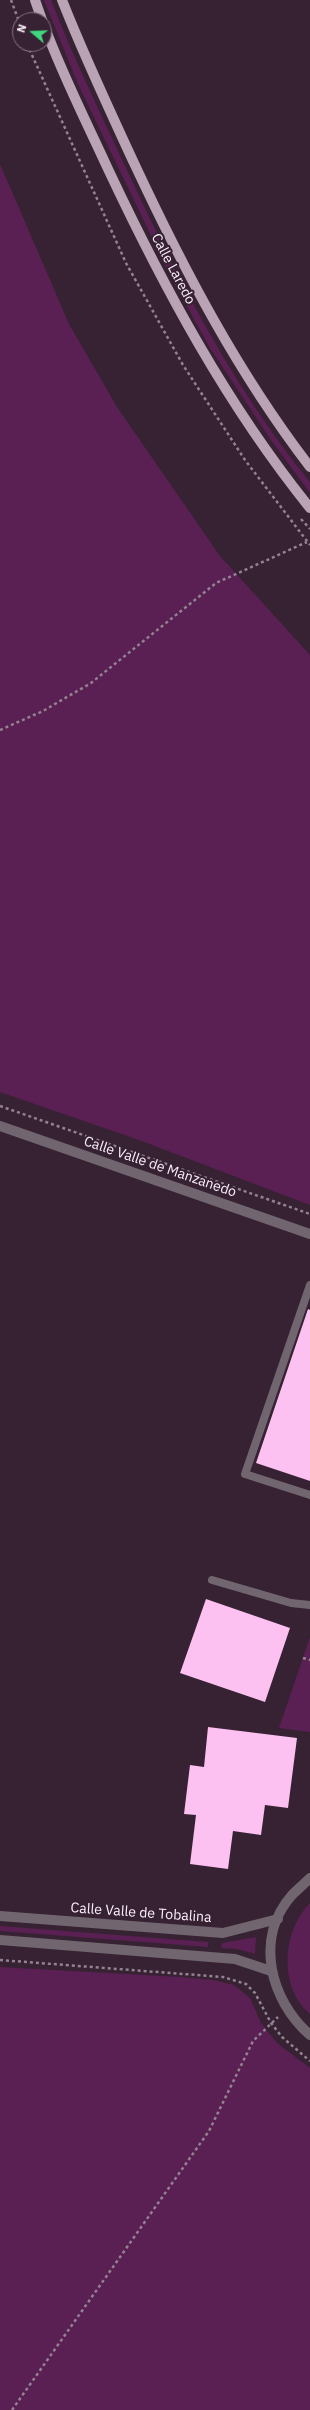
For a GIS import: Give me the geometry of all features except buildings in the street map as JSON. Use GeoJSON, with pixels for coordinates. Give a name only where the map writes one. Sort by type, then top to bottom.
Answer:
{"type":"FeatureCollection","features":[{"type":"Feature","properties":{"kind":"main road"},"geometry":{"type":"LineString","coordinates":[[35,0],[39,12]]}},
{"type":"Feature","properties":{"kind":"main road","name":"Calle Laredo"},"geometry":{"type":"LineString","coordinates":[[62,0],[106,106],[167,234],[198,294],[259,395],[310,467]]}},
{"type":"Feature","properties":{"kind":"main road","name":"Calle Laredo"},"geometry":{"type":"LineString","coordinates":[[52,44],[82,114],[170,294],[206,360],[245,420],[310,508]]}},
{"type":"Feature","properties":{"kind":"street","name":"Calle Valle de Manzanedo"},"geometry":{"type":"LineString","coordinates":[[0,1126],[310,1234]]}},
{"type":"Feature","properties":{"kind":"street"},"geometry":{"type":"LineString","coordinates":[[310,1878],[291,1896],[278,1919],[271,1945],[271,1971],[274,1984],[286,2010],[310,2035]]}},
{"type":"Feature","properties":{"kind":"street","name":"Calle Valle de Tobalina"},"geometry":{"type":"LineString","coordinates":[[0,1916],[222,1933],[278,1919]]}},
{"type":"Feature","properties":{"kind":"street"},"geometry":{"type":"LineString","coordinates":[[0,1940],[235,1959],[271,1971]]}},
{"type":"Feature","properties":{"kind":"lane"},"geometry":{"type":"LineString","coordinates":[[310,1285],[245,1474],[310,1495]]}},
{"type":"Feature","properties":{"kind":"lane"},"geometry":{"type":"LineString","coordinates":[[212,1580],[291,1603],[310,1605]]}},
{"type":"Feature","properties":{"kind":"path"},"geometry":{"type":"LineString","coordinates":[[11,0],[16,12]]}},
{"type":"Feature","properties":{"kind":"path"},"geometry":{"type":"LineString","coordinates":[[31,52],[126,263],[182,365],[245,460],[310,545]]}},
{"type":"Feature","properties":{"kind":"path"},"geometry":{"type":"LineString","coordinates":[[0,730],[43,711],[90,683],[216,583],[307,542]]}},
{"type":"Feature","properties":{"kind":"path"},"geometry":{"type":"LineString","coordinates":[[0,1106],[310,1214]]}},
{"type":"Feature","properties":{"kind":"path"},"geometry":{"type":"LineString","coordinates":[[303,1658],[310,1660]]}},
{"type":"Feature","properties":{"kind":"path"},"geometry":{"type":"LineString","coordinates":[[0,1960],[223,1977],[246,1984],[255,1993],[271,2024],[282,2037],[310,2060]]}},
{"type":"Feature","properties":{"kind":"path"},"geometry":{"type":"LineString","coordinates":[[12,2410],[209,2131],[253,2041],[286,2010]]}},
{"type":"Feature","properties":{"kind":"shaded area"},"geometry":{"type":"Polygon","coordinates":[[[44,0],[51,0],[68,42],[145,209],[186,291],[231,370],[256,409],[310,482],[310,493],[271,440],[210,348],[172,279],[78,84],[52,20],[52,12],[49,12],[44,0]]]}},
{"type":"Feature","properties":{"kind":"shaded area"},"geometry":{"type":"Polygon","coordinates":[[[0,164],[69,324],[117,407],[220,556],[310,655],[310,1205],[139,1140],[0,1092],[0,164]]]}},
{"type":"Feature","properties":{"kind":"shaded area"},"geometry":{"type":"Polygon","coordinates":[[[310,1637],[310,1732],[279,1728],[310,1637]]]}},
{"type":"Feature","properties":{"kind":"shaded area"},"geometry":{"type":"Polygon","coordinates":[[[310,1903],[310,2014],[300,2003],[293,1989],[289,1974],[288,1959],[289,1943],[294,1928],[310,1903]]]}},
{"type":"Feature","properties":{"kind":"shaded area"},"geometry":{"type":"Polygon","coordinates":[[[0,1926],[208,1942],[208,1947],[0,1931],[0,1926]]]}},
{"type":"Feature","properties":{"kind":"shaded area"},"geometry":{"type":"Polygon","coordinates":[[[256,1937],[255,1954],[237,1949],[221,1948],[222,1943],[256,1937]]]}},
{"type":"Feature","properties":{"kind":"shaded area"},"geometry":{"type":"Polygon","coordinates":[[[0,1967],[180,1977],[213,1980],[234,1985],[250,1998],[261,2023],[277,2043],[310,2068],[310,2410],[0,2410],[0,1967]]]}}]}
